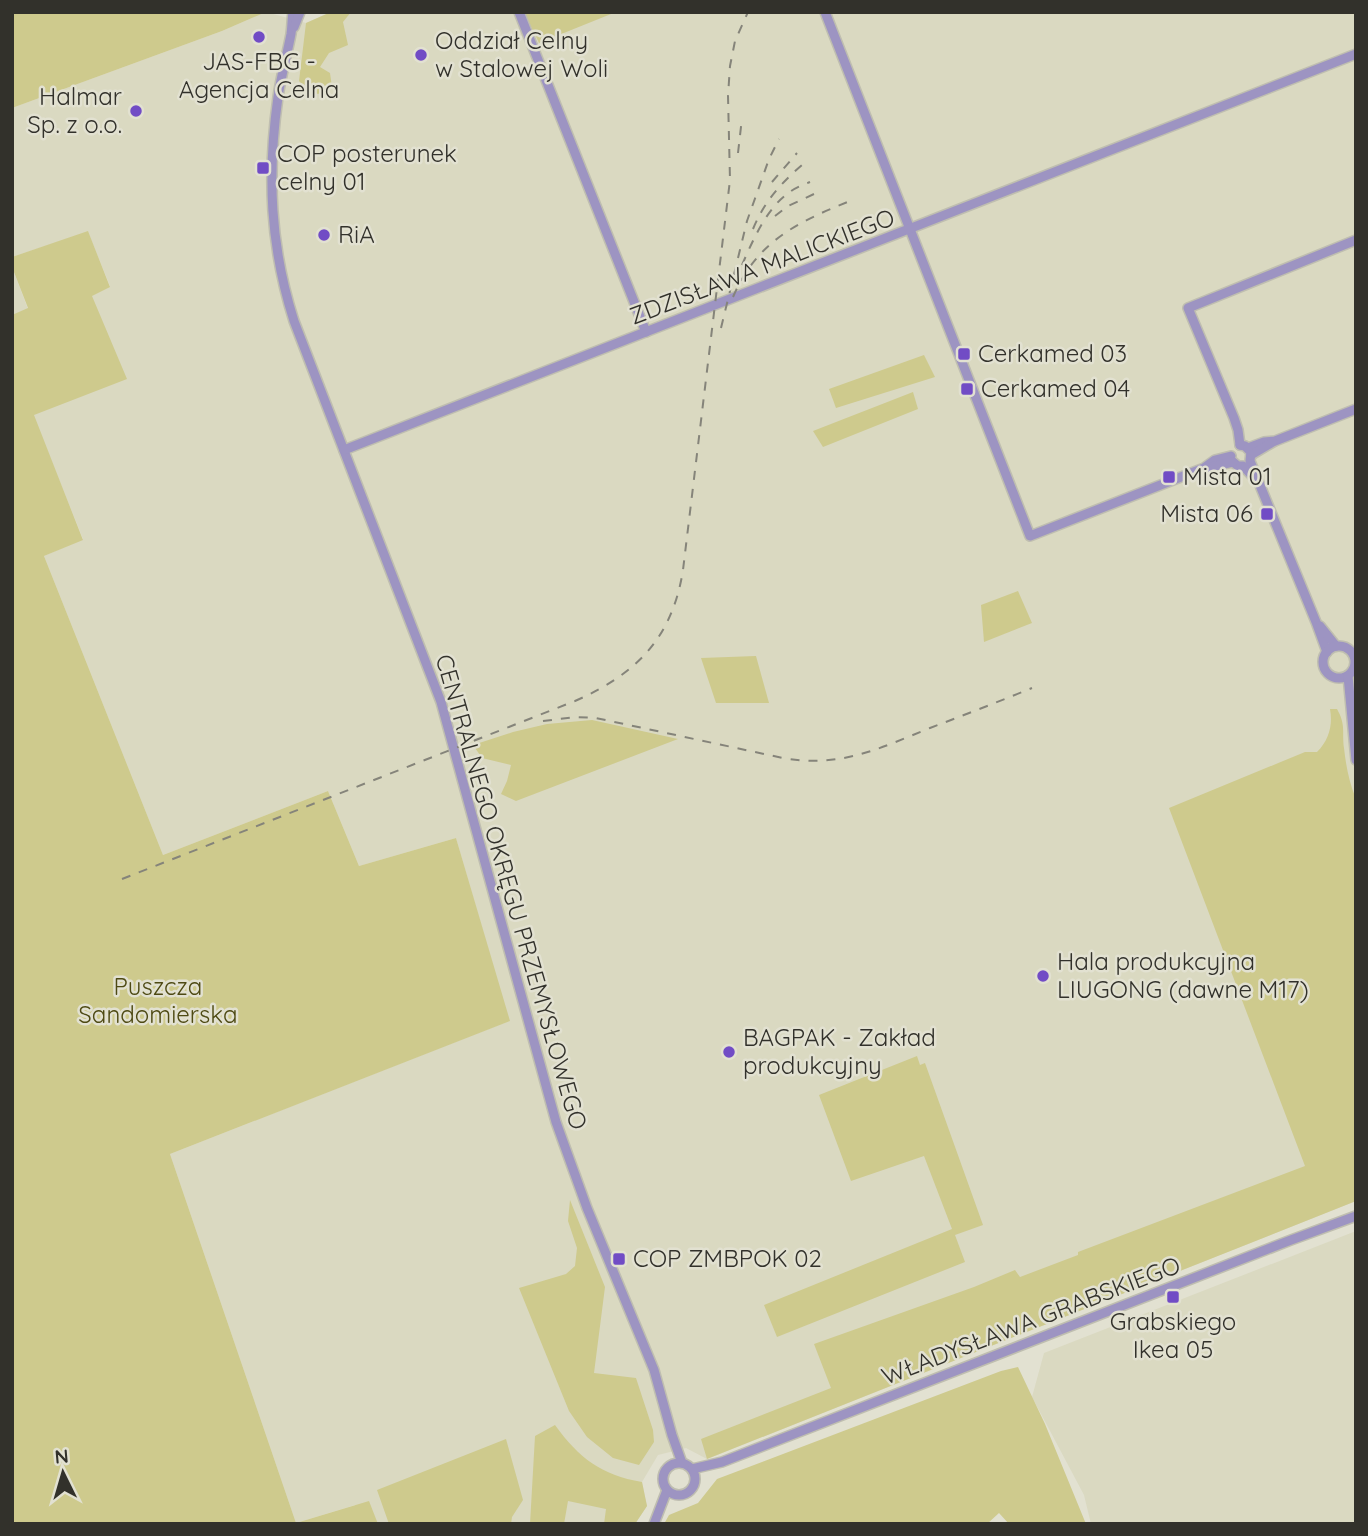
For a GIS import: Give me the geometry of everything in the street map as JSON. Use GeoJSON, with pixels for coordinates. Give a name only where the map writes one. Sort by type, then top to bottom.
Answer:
{"type":"FeatureCollection","features":[{"type":"Feature","properties":{"kind":"street","name":"CENTRALNEGO OKRĘGU PRZEMYSŁOWEGO"},"geometry":{"type":"LineString","coordinates":[[293,12],[271,153],[271,185],[279,268],[294,321],[442,705],[556,1122],[587,1208],[654,1370],[671,1435]]}},
{"type":"Feature","properties":{"kind":"street","name":"CENTRALNEGO OKRĘGU PRZEMYSŁOWEGO"},"geometry":{"type":"LineString","coordinates":[[291,32],[300,12]]}},
{"type":"Feature","properties":{"kind":"street"},"geometry":{"type":"LineString","coordinates":[[519,12],[646,332]]}},
{"type":"Feature","properties":{"kind":"street"},"geometry":{"type":"LineString","coordinates":[[825,12],[910,228],[1356,54]]}},
{"type":"Feature","properties":{"kind":"street","name":"ZDZISŁAWA MALICKIEGO"},"geometry":{"type":"LineString","coordinates":[[344,450],[910,228],[1030,536],[1232,459]]}},
{"type":"Feature","properties":{"kind":"street"},"geometry":{"type":"LineString","coordinates":[[1327,652],[1291,570],[1257,475],[1188,308],[1356,240]]}},
{"type":"Feature","properties":{"kind":"street"},"geometry":{"type":"LineString","coordinates":[[1247,455],[1234,448],[1232,459],[1238,466],[1264,442],[1275,441],[1356,409]]}},
{"type":"Feature","properties":{"kind":"street"},"geometry":{"type":"LineString","coordinates":[[1316,622],[1336,646]]}},
{"type":"Feature","properties":{"kind":"street"},"geometry":{"type":"LineString","coordinates":[[1348,676],[1337,678],[1329,675],[1324,666],[1327,652],[1336,646],[1345,647],[1354,653],[1354,668],[1348,676],[1356,760]]}},
{"type":"Feature","properties":{"kind":"street"},"geometry":{"type":"LineString","coordinates":[[1337,678],[1350,710]]}},
{"type":"Feature","properties":{"kind":"street","name":"WŁADYSŁAWA GRABSKIEGO"},"geometry":{"type":"LineString","coordinates":[[694,1473],[1356,1216]]}},
{"type":"Feature","properties":{"kind":"street"},"geometry":{"type":"LineString","coordinates":[[671,1435],[682,1463],[694,1473],[694,1487],[686,1494],[672,1492],[664,1486],[665,1471],[671,1465],[682,1463]]}},
{"type":"Feature","properties":{"kind":"street"},"geometry":{"type":"LineString","coordinates":[[671,1435],[671,1465]]}},
{"type":"Feature","properties":{"kind":"street"},"geometry":{"type":"LineString","coordinates":[[655,1521],[672,1492]]}},
{"type":"Feature","properties":{"kind":"shaded area"},"geometry":{"type":"Polygon","coordinates":[[[266,12],[306,23],[331,12],[1356,12],[1356,1201],[707,1459],[686,1448],[658,1455],[642,1482],[647,1506],[635,1524],[363,1524],[355,1505],[296,1523],[170,1154],[509,1021],[456,838],[359,866],[328,791],[163,855],[44,556],[83,539],[33,415],[92,295],[110,286],[88,232],[12,257],[12,108],[222,31],[266,12]]]}},
{"type":"Feature","properties":{"kind":"shaded area"},"geometry":{"type":"Polygon","coordinates":[[[12,267],[28,309],[12,315],[12,267]]]}},
{"type":"Feature","properties":{"kind":"shaded area"},"geometry":{"type":"Polygon","coordinates":[[[1356,1231],[1356,1524],[1091,1524],[1084,1495],[1032,1397],[1044,1353],[1356,1231]]]}},
{"type":"Feature","properties":{"kind":"green space"},"geometry":{"type":"Polygon","coordinates":[[[12,12],[266,12],[222,31],[12,108],[12,12]]]}},
{"type":"Feature","properties":{"kind":"green space"},"geometry":{"type":"Polygon","coordinates":[[[331,12],[351,12],[343,22],[348,45],[329,53],[320,67],[330,73],[332,87],[318,94],[306,89],[299,81],[306,23],[331,12]]]}},
{"type":"Feature","properties":{"kind":"green space"},"geometry":{"type":"Polygon","coordinates":[[[524,12],[616,12],[539,43],[524,12]]]}},
{"type":"Feature","properties":{"kind":"green space","name":"Puszcza Sandomierska"},"geometry":{"type":"Polygon","coordinates":[[[88,231],[110,287],[92,296],[127,379],[34,415],[83,540],[44,556],[163,855],[328,791],[359,866],[456,838],[510,1021],[170,1154],[296,1523],[369,1501],[378,1524],[12,1524],[12,315],[28,308],[12,267],[12,257],[88,231]]]}},
{"type":"Feature","properties":{"kind":"green space"},"geometry":{"type":"Polygon","coordinates":[[[924,355],[935,377],[836,408],[829,389],[924,355]]]}},
{"type":"Feature","properties":{"kind":"green space"},"geometry":{"type":"Polygon","coordinates":[[[913,392],[918,409],[823,447],[813,431],[913,392]]]}},
{"type":"Feature","properties":{"kind":"green space"},"geometry":{"type":"Polygon","coordinates":[[[1018,591],[1032,623],[984,642],[981,605],[1018,591]]]}},
{"type":"Feature","properties":{"kind":"green space"},"geometry":{"type":"Polygon","coordinates":[[[756,656],[769,703],[716,703],[701,658],[756,656]]]}},
{"type":"Feature","properties":{"kind":"green space"},"geometry":{"type":"Polygon","coordinates":[[[1330,709],[1337,709],[1342,719],[1347,768],[1356,799],[1356,1201],[707,1459],[701,1439],[831,1388],[814,1344],[1015,1270],[1020,1277],[1078,1255],[1078,1252],[1305,1166],[1169,808],[1305,752],[1317,752],[1329,732],[1330,709]]]}},
{"type":"Feature","properties":{"kind":"green space"},"geometry":{"type":"Polygon","coordinates":[[[592,720],[678,739],[516,801],[501,794],[511,765],[482,758],[473,745],[547,724],[592,720]]]}},
{"type":"Feature","properties":{"kind":"green space"},"geometry":{"type":"Polygon","coordinates":[[[917,1056],[920,1065],[925,1063],[983,1225],[955,1235],[965,1262],[777,1337],[764,1305],[952,1229],[924,1156],[851,1181],[819,1095],[917,1056]]]}},
{"type":"Feature","properties":{"kind":"green space"},"geometry":{"type":"Polygon","coordinates":[[[570,1200],[605,1287],[594,1373],[636,1378],[653,1430],[654,1442],[639,1465],[613,1458],[587,1437],[569,1411],[519,1288],[566,1274],[575,1266],[577,1248],[568,1221],[570,1200]]]}},
{"type":"Feature","properties":{"kind":"green space"},"geometry":{"type":"Polygon","coordinates":[[[1018,1367],[1045,1424],[1086,1524],[1009,1524],[999,1513],[987,1524],[664,1524],[669,1515],[698,1503],[717,1479],[1001,1371],[1018,1367]]]}},
{"type":"Feature","properties":{"kind":"green space"},"geometry":{"type":"Polygon","coordinates":[[[555,1425],[573,1447],[592,1463],[614,1475],[642,1482],[647,1506],[635,1524],[604,1524],[606,1509],[568,1501],[564,1524],[530,1524],[535,1436],[555,1425]]]}},
{"type":"Feature","properties":{"kind":"green space"},"geometry":{"type":"Polygon","coordinates":[[[506,1439],[523,1500],[512,1517],[511,1524],[389,1524],[377,1490],[506,1439]]]}},
{"type":"Feature","properties":{"kind":"railway"},"geometry":{"type":"LineString","coordinates":[[122,879],[575,701],[616,679],[633,666],[660,635],[678,594],[683,570],[730,180],[730,66],[735,41],[748,12]]}},
{"type":"Feature","properties":{"kind":"railway"},"geometry":{"type":"LineString","coordinates":[[738,153],[742,118]]}},
{"type":"Feature","properties":{"kind":"railway"},"geometry":{"type":"LineString","coordinates":[[721,328],[747,221],[779,139]]}},
{"type":"Feature","properties":{"kind":"railway"},"geometry":{"type":"LineString","coordinates":[[772,182],[797,153]]}},
{"type":"Feature","properties":{"kind":"railway"},"geometry":{"type":"LineString","coordinates":[[753,229],[774,194],[802,165]]}},
{"type":"Feature","properties":{"kind":"railway"},"geometry":{"type":"LineString","coordinates":[[742,265],[774,206],[792,190],[810,182]]}},
{"type":"Feature","properties":{"kind":"railway"},"geometry":{"type":"LineString","coordinates":[[775,216],[788,206],[814,194]]}},
{"type":"Feature","properties":{"kind":"railway"},"geometry":{"type":"LineString","coordinates":[[733,297],[743,277],[768,246],[799,224],[855,199]]}},
{"type":"Feature","properties":{"kind":"railway"},"geometry":{"type":"LineString","coordinates":[[543,721],[575,717],[596,718],[783,758],[823,760],[859,755],[1032,688]]}},
{"type":"Feature","properties":{"kind":"place","name":"JAS-FBG - Agencja Celna"},"geometry":{"type":"Point","coordinates":[259,37]}},
{"type":"Feature","properties":{"kind":"place","name":"Oddział Celny w Stalowej Woli"},"geometry":{"type":"Point","coordinates":[421,55]}},
{"type":"Feature","properties":{"kind":"place","name":"Halmar Sp. z o.o."},"geometry":{"type":"Point","coordinates":[136,111]}},
{"type":"Feature","properties":{"kind":"place","name":"COP posterunek celny 01"},"geometry":{"type":"Point","coordinates":[263,168]}},
{"type":"Feature","properties":{"kind":"place","name":"RiA"},"geometry":{"type":"Point","coordinates":[324,235]}},
{"type":"Feature","properties":{"kind":"place","name":"Cerkamed 03"},"geometry":{"type":"Point","coordinates":[964,354]}},
{"type":"Feature","properties":{"kind":"place","name":"Cerkamed 04"},"geometry":{"type":"Point","coordinates":[967,389]}},
{"type":"Feature","properties":{"kind":"place","name":"Mista 01"},"geometry":{"type":"Point","coordinates":[1169,477]}},
{"type":"Feature","properties":{"kind":"place","name":"Mista 06"},"geometry":{"type":"Point","coordinates":[1267,514]}},
{"type":"Feature","properties":{"kind":"place","name":"Hala produkcyjna LIUGONG (dawne M17)"},"geometry":{"type":"Point","coordinates":[1043,976]}},
{"type":"Feature","properties":{"kind":"place","name":"BAGPAK - Zakład produkcyjny"},"geometry":{"type":"Point","coordinates":[729,1052]}},
{"type":"Feature","properties":{"kind":"place","name":"COP ZMBPOK 02"},"geometry":{"type":"Point","coordinates":[619,1259]}},
{"type":"Feature","properties":{"kind":"place","name":"Grabskiego Ikea 05"},"geometry":{"type":"Point","coordinates":[1173,1297]}}]}
